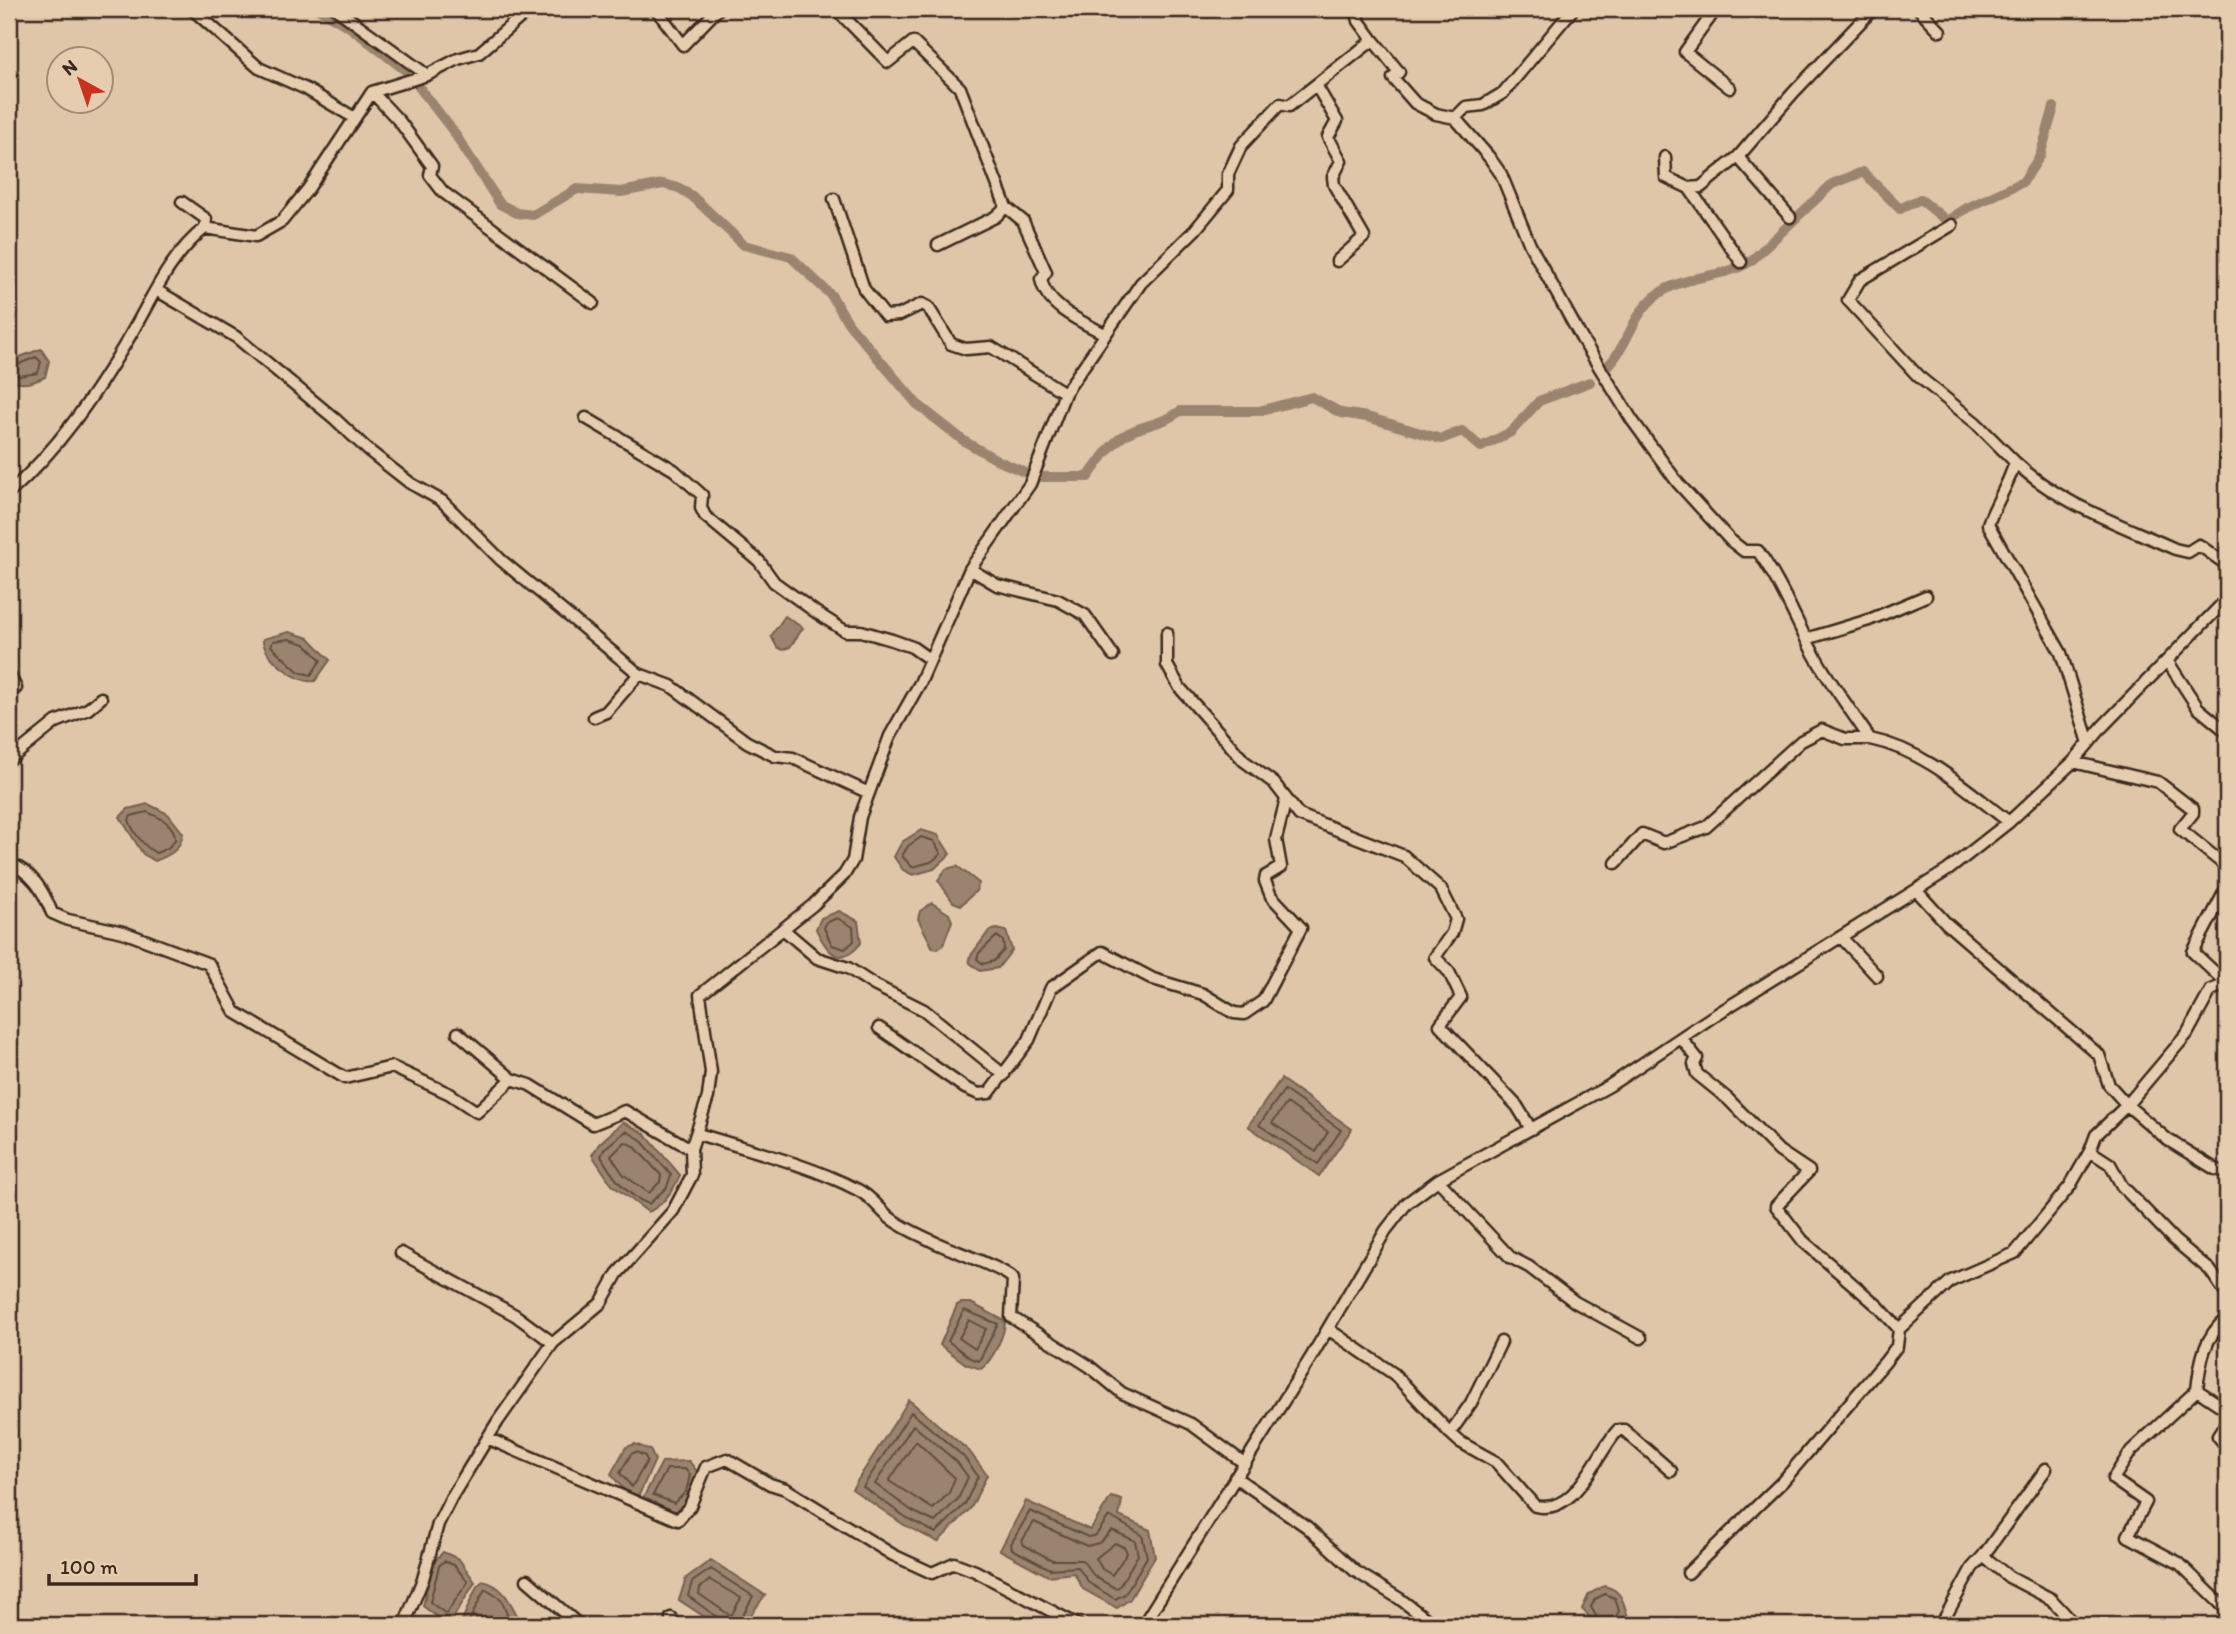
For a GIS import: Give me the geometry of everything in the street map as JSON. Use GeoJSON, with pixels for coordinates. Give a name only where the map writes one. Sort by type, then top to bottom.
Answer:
{"type":"FeatureCollection","features":[{"type":"Feature","properties":{"kind":"street"},"geometry":{"type":"LineString","coordinates":[[192,9],[259,68],[306,89],[353,117]]}},
{"type":"Feature","properties":{"kind":"street"},"geometry":{"type":"LineString","coordinates":[[336,9],[427,75]]}},
{"type":"Feature","properties":{"kind":"street"},"geometry":{"type":"LineString","coordinates":[[205,228],[256,236],[282,221],[308,189],[372,92],[427,75],[458,59],[479,53],[530,9]]}},
{"type":"Feature","properties":{"kind":"street"},"geometry":{"type":"LineString","coordinates":[[656,9],[683,45],[718,9]]}},
{"type":"Feature","properties":{"kind":"street"},"geometry":{"type":"LineString","coordinates":[[836,9],[888,62],[913,42],[960,88],[1006,207],[1023,221],[1031,235],[1039,262],[1046,272],[1041,279],[1042,286],[1069,314],[1105,334]]}},
{"type":"Feature","properties":{"kind":"street"},"geometry":{"type":"LineString","coordinates":[[1356,9],[1359,20],[1399,72],[1393,78],[1415,103],[1436,114],[1455,118],[1501,174],[1530,245],[1582,339],[1632,420],[1678,483],[1730,540],[1744,551],[1758,551],[1782,588],[1806,639],[1838,694],[1870,739]]}},
{"type":"Feature","properties":{"kind":"street"},"geometry":{"type":"LineString","coordinates":[[1455,118],[1465,107],[1483,106],[1503,93],[1573,9]]}},
{"type":"Feature","properties":{"kind":"street"},"geometry":{"type":"LineString","coordinates":[[1716,9],[1685,52],[1730,88]]}},
{"type":"Feature","properties":{"kind":"street"},"geometry":{"type":"LineString","coordinates":[[1689,188],[1701,187],[1738,157],[1793,93],[1873,9]]}},
{"type":"Feature","properties":{"kind":"street"},"geometry":{"type":"LineString","coordinates":[[1919,9],[1940,31]]}},
{"type":"Feature","properties":{"kind":"street"},"geometry":{"type":"LineString","coordinates":[[404,1625],[423,1579],[438,1524],[489,1439],[553,1343],[601,1303],[617,1274],[673,1211],[692,1175],[691,1149],[698,1133],[711,1072],[700,995],[783,929],[844,875],[853,860],[860,817],[890,736],[970,569],[1030,484],[1065,393],[1141,283],[1195,230],[1228,190],[1228,174],[1241,146],[1261,122],[1280,104],[1289,106],[1373,40]]}},
{"type":"Feature","properties":{"kind":"street"},"geometry":{"type":"LineString","coordinates":[[1316,85],[1337,121],[1328,137],[1341,161],[1333,177],[1334,185],[1364,237],[1337,261]]}},
{"type":"Feature","properties":{"kind":"street"},"geometry":{"type":"LineString","coordinates":[[372,92],[419,145],[432,166],[430,175],[443,192],[593,303]]}},
{"type":"Feature","properties":{"kind":"street"},"geometry":{"type":"LineString","coordinates":[[1665,157],[1666,177],[1689,188],[1741,262]]}},
{"type":"Feature","properties":{"kind":"street"},"geometry":{"type":"LineString","coordinates":[[1738,157],[1790,217]]}},
{"type":"Feature","properties":{"kind":"street"},"geometry":{"type":"LineString","coordinates":[[834,199],[864,289],[885,316],[899,315],[922,304],[928,307],[951,344],[966,349],[991,348],[1065,393]]}},
{"type":"Feature","properties":{"kind":"street"},"geometry":{"type":"LineString","coordinates":[[9,493],[72,427],[156,290],[191,239],[205,228],[206,219],[182,202]]}},
{"type":"Feature","properties":{"kind":"street"},"geometry":{"type":"LineString","coordinates":[[938,245],[995,217],[1006,207]]}},
{"type":"Feature","properties":{"kind":"street"},"geometry":{"type":"LineString","coordinates":[[1952,225],[1860,280],[1848,300],[1918,376],[1976,423],[2034,480],[2080,506],[2175,549],[2188,552],[2199,545],[2227,565]]}},
{"type":"Feature","properties":{"kind":"street"},"geometry":{"type":"LineString","coordinates":[[156,290],[236,337],[368,450],[410,483],[442,501],[482,543],[639,674],[671,686],[747,742],[775,756],[793,758],[869,793]]}},
{"type":"Feature","properties":{"kind":"street"},"geometry":{"type":"LineString","coordinates":[[586,418],[674,470],[702,495],[701,508],[705,516],[759,561],[774,582],[817,613],[845,631],[861,631],[892,640],[912,647],[929,659]]}},
{"type":"Feature","properties":{"kind":"street"},"geometry":{"type":"LineString","coordinates":[[2015,462],[2009,482],[1997,499],[1988,524],[2061,653],[2090,743]]}},
{"type":"Feature","properties":{"kind":"street"},"geometry":{"type":"LineString","coordinates":[[970,569],[997,585],[1058,600],[1085,615],[1113,655]]}},
{"type":"Feature","properties":{"kind":"street"},"geometry":{"type":"LineString","coordinates":[[1806,639],[1869,620],[1926,596]]}},
{"type":"Feature","properties":{"kind":"street"},"geometry":{"type":"LineString","coordinates":[[1143,1625],[1328,1329],[1386,1230],[1407,1203],[1438,1180],[1609,1086],[1948,870],[2009,822],[2073,762],[2227,599]]}},
{"type":"Feature","properties":{"kind":"street"},"geometry":{"type":"LineString","coordinates":[[1167,633],[1167,665],[1180,688],[1244,761],[1273,783],[1299,815],[1404,856],[1441,889],[1456,919],[1452,933],[1435,957],[1449,972],[1461,997],[1440,1025],[1517,1106],[1531,1129]]}},
{"type":"Feature","properties":{"kind":"street"},"geometry":{"type":"LineString","coordinates":[[2168,662],[2198,708],[2227,732]]}},
{"type":"Feature","properties":{"kind":"street"},"geometry":{"type":"LineString","coordinates":[[9,674],[16,688]]}},
{"type":"Feature","properties":{"kind":"street"},"geometry":{"type":"LineString","coordinates":[[594,717],[606,712],[639,674]]}},
{"type":"Feature","properties":{"kind":"street"},"geometry":{"type":"LineString","coordinates":[[9,760],[56,722],[88,709],[101,698]]}},
{"type":"Feature","properties":{"kind":"street"},"geometry":{"type":"LineString","coordinates":[[1616,863],[1642,834],[1664,844],[1706,827],[1792,748],[1822,730],[1845,739],[1870,739],[1895,744],[1954,779],[2009,822]]}},
{"type":"Feature","properties":{"kind":"street"},"geometry":{"type":"LineString","coordinates":[[2073,762],[2158,782],[2193,808],[2193,813],[2180,829],[2227,867]]}},
{"type":"Feature","properties":{"kind":"street"},"geometry":{"type":"LineString","coordinates":[[879,1028],[941,1068],[965,1088],[979,1094],[989,1093],[1029,1040],[1051,988],[1102,952],[1153,979],[1203,994],[1234,1013],[1244,1013],[1258,1006],[1301,928],[1271,895],[1265,881],[1266,876],[1281,867],[1276,839],[1286,799]]}},
{"type":"Feature","properties":{"kind":"street"},"geometry":{"type":"LineString","coordinates":[[9,863],[22,868],[43,889],[52,913],[68,920],[124,932],[209,964],[234,1012],[345,1078],[392,1067],[450,1094],[477,1112],[513,1079]]}},
{"type":"Feature","properties":{"kind":"street"},"geometry":{"type":"LineString","coordinates":[[1688,1573],[1782,1482],[1885,1362],[1897,1346],[1899,1329],[1951,1281],[2015,1253],[2070,1186],[2096,1135],[2127,1105],[2187,1034],[2211,990],[2226,983],[2193,952],[2227,887]]}},
{"type":"Feature","properties":{"kind":"street"},"geometry":{"type":"LineString","coordinates":[[1916,890],[1946,923],[2098,1055],[2109,1086],[2127,1105],[2168,1140],[2215,1169],[2227,1173]]}},
{"type":"Feature","properties":{"kind":"street"},"geometry":{"type":"LineString","coordinates":[[783,929],[817,958],[848,968],[909,1005],[924,1010],[1004,1075]]}},
{"type":"Feature","properties":{"kind":"street"},"geometry":{"type":"LineString","coordinates":[[1841,937],[1877,976]]}},
{"type":"Feature","properties":{"kind":"street"},"geometry":{"type":"LineString","coordinates":[[458,1033],[513,1079],[530,1085],[593,1124],[625,1111],[691,1149]]}},
{"type":"Feature","properties":{"kind":"street"},"geometry":{"type":"LineString","coordinates":[[1681,1038],[1697,1058],[1694,1064],[1697,1074],[1728,1099],[1779,1152],[1810,1171],[1776,1206],[1803,1241],[1879,1307],[1899,1329]]}},
{"type":"Feature","properties":{"kind":"street"},"geometry":{"type":"LineString","coordinates":[[698,1133],[775,1158],[858,1190],[876,1202],[891,1219],[909,1229],[975,1261],[1009,1273],[1013,1279],[1011,1317],[1089,1366],[1122,1393],[1191,1424],[1244,1463]]}},
{"type":"Feature","properties":{"kind":"street"},"geometry":{"type":"LineString","coordinates":[[2090,1151],[2110,1164],[2122,1186],[2174,1240],[2210,1270],[2227,1295]]}},
{"type":"Feature","properties":{"kind":"street"},"geometry":{"type":"LineString","coordinates":[[1438,1180],[1510,1257],[1529,1266],[1575,1303],[1641,1338]]}},
{"type":"Feature","properties":{"kind":"street"},"geometry":{"type":"LineString","coordinates":[[401,1253],[515,1315],[553,1343]]}},
{"type":"Feature","properties":{"kind":"street"},"geometry":{"type":"LineString","coordinates":[[2227,1318],[2207,1342],[2201,1358],[2197,1390],[2131,1451],[2113,1479],[2146,1502],[2128,1536],[2179,1563],[2227,1611]]}},
{"type":"Feature","properties":{"kind":"street"},"geometry":{"type":"LineString","coordinates":[[1328,1329],[1394,1374],[1460,1442],[1496,1462],[1520,1493],[1535,1506],[1544,1508],[1569,1497],[1587,1478],[1618,1430],[1624,1430],[1671,1471]]}},
{"type":"Feature","properties":{"kind":"street"},"geometry":{"type":"LineString","coordinates":[[1450,1433],[1471,1403],[1501,1342]]}},
{"type":"Feature","properties":{"kind":"street"},"geometry":{"type":"LineString","coordinates":[[2197,1390],[2227,1410]]}},
{"type":"Feature","properties":{"kind":"street"},"geometry":{"type":"LineString","coordinates":[[2227,1422],[2218,1436],[2227,1447]]}},
{"type":"Feature","properties":{"kind":"street"},"geometry":{"type":"LineString","coordinates":[[489,1439],[678,1520],[690,1506],[706,1467],[713,1461],[727,1459],[770,1484],[786,1489],[893,1555],[932,1573],[954,1563],[975,1571],[1078,1625]]}},
{"type":"Feature","properties":{"kind":"street"},"geometry":{"type":"LineString","coordinates":[[1941,1625],[1972,1568],[2046,1469]]}},
{"type":"Feature","properties":{"kind":"street"},"geometry":{"type":"LineString","coordinates":[[1236,1476],[1307,1527],[1355,1571],[1401,1599],[1434,1625]]}},
{"type":"Feature","properties":{"kind":"street"},"geometry":{"type":"LineString","coordinates":[[1983,1556],[2009,1577],[2051,1599],[2075,1625]]}},
{"type":"Feature","properties":{"kind":"street"},"geometry":{"type":"LineString","coordinates":[[527,1580],[579,1625]]}},
{"type":"Feature","properties":{"kind":"street"},"geometry":{"type":"LineString","coordinates":[[2223,1625],[2227,1621]]}},
{"type":"Feature","properties":{"kind":"water"},"geometry":{"type":"Polygon","coordinates":[[[41,349],[49,361],[45,377],[27,383],[9,378],[9,361],[41,349]]]}},
{"type":"Feature","properties":{"kind":"water"},"geometry":{"type":"Polygon","coordinates":[[[785,616],[803,628],[790,647],[783,650],[777,647],[771,636],[785,616]]]}},
{"type":"Feature","properties":{"kind":"water"},"geometry":{"type":"Polygon","coordinates":[[[289,632],[309,638],[330,660],[315,681],[299,678],[282,668],[264,646],[263,639],[289,632]]]}},
{"type":"Feature","properties":{"kind":"water"},"geometry":{"type":"Polygon","coordinates":[[[148,804],[168,814],[183,833],[174,852],[155,861],[143,854],[120,817],[128,809],[148,804]]]}},
{"type":"Feature","properties":{"kind":"water"},"geometry":{"type":"Polygon","coordinates":[[[921,830],[938,835],[950,854],[934,869],[913,875],[903,870],[894,857],[902,842],[921,830]]]}},
{"type":"Feature","properties":{"kind":"water"},"geometry":{"type":"Polygon","coordinates":[[[957,866],[979,883],[976,891],[961,905],[953,902],[938,880],[946,869],[957,866]]]}},
{"type":"Feature","properties":{"kind":"water"},"geometry":{"type":"Polygon","coordinates":[[[932,903],[949,914],[952,921],[943,945],[938,949],[933,948],[918,919],[920,911],[932,903]]]}},
{"type":"Feature","properties":{"kind":"water"},"geometry":{"type":"Polygon","coordinates":[[[839,911],[858,921],[861,943],[847,955],[840,956],[825,945],[816,929],[821,918],[839,911]]]}},
{"type":"Feature","properties":{"kind":"water"},"geometry":{"type":"Polygon","coordinates":[[[989,931],[1006,931],[1012,950],[998,968],[980,971],[970,963],[969,958],[989,931]]]}},
{"type":"Feature","properties":{"kind":"water"},"geometry":{"type":"Polygon","coordinates":[[[1281,1079],[1352,1129],[1319,1176],[1248,1126],[1281,1079]]]}},
{"type":"Feature","properties":{"kind":"water"},"geometry":{"type":"Polygon","coordinates":[[[623,1122],[644,1133],[680,1175],[667,1197],[659,1206],[648,1212],[612,1185],[592,1155],[599,1144],[623,1122]]]}},
{"type":"Feature","properties":{"kind":"water"},"geometry":{"type":"Polygon","coordinates":[[[971,1303],[1005,1321],[997,1347],[981,1369],[966,1364],[940,1345],[957,1305],[971,1303]]]}},
{"type":"Feature","properties":{"kind":"water"},"geometry":{"type":"Polygon","coordinates":[[[909,1400],[969,1451],[987,1475],[971,1508],[938,1542],[904,1525],[852,1489],[909,1400]]]}},
{"type":"Feature","properties":{"kind":"water"},"geometry":{"type":"Polygon","coordinates":[[[635,1444],[650,1450],[655,1460],[639,1495],[626,1491],[611,1474],[626,1447],[635,1444]]]}},
{"type":"Feature","properties":{"kind":"water"},"geometry":{"type":"Polygon","coordinates":[[[689,1461],[699,1474],[692,1496],[677,1512],[642,1500],[662,1462],[689,1461]]]}},
{"type":"Feature","properties":{"kind":"water"},"geometry":{"type":"Polygon","coordinates":[[[1111,1497],[1122,1500],[1119,1516],[1150,1530],[1155,1557],[1130,1599],[1117,1608],[1083,1589],[1074,1573],[1048,1576],[1000,1550],[1026,1501],[1090,1530],[1111,1497]]]}},
{"type":"Feature","properties":{"kind":"water"},"geometry":{"type":"Polygon","coordinates":[[[443,1552],[459,1559],[475,1582],[450,1623],[445,1623],[423,1606],[433,1563],[443,1552]]]}},
{"type":"Feature","properties":{"kind":"water"},"geometry":{"type":"Polygon","coordinates":[[[711,1560],[765,1595],[744,1625],[717,1625],[679,1600],[686,1578],[711,1560]]]}},
{"type":"Feature","properties":{"kind":"water"},"geometry":{"type":"Polygon","coordinates":[[[483,1581],[496,1587],[505,1596],[519,1619],[517,1625],[460,1625],[477,1586],[483,1581]]]}},
{"type":"Feature","properties":{"kind":"water"},"geometry":{"type":"Polygon","coordinates":[[[1604,1586],[1618,1593],[1628,1617],[1613,1625],[1597,1625],[1582,1609],[1589,1594],[1604,1586]]]}},
{"type":"Feature","properties":{"kind":"waterway"},"geometry":{"type":"LineString","coordinates":[[318,9],[351,28],[405,70]]}},
{"type":"Feature","properties":{"kind":"waterway"},"geometry":{"type":"LineString","coordinates":[[419,87],[453,131],[500,204],[517,213],[533,215],[577,189],[621,192],[663,184],[679,188],[692,196],[744,245],[791,257],[831,295],[849,324],[917,404],[964,441],[1024,472]]}},
{"type":"Feature","properties":{"kind":"waterway"},"geometry":{"type":"LineString","coordinates":[[1609,365],[1639,314],[1656,296],[1678,283],[1731,270],[1751,261],[1832,184],[1863,172],[1900,209],[1920,199],[1947,221],[1967,208],[2023,182],[2040,156],[2054,107]]}},
{"type":"Feature","properties":{"kind":"waterway"},"geometry":{"type":"LineString","coordinates":[[1042,477],[1088,477],[1119,439],[1180,411],[1259,411],[1312,397],[1341,413],[1367,417],[1441,439],[1462,431],[1481,447],[1511,432],[1539,401],[1590,382]]}}]}
